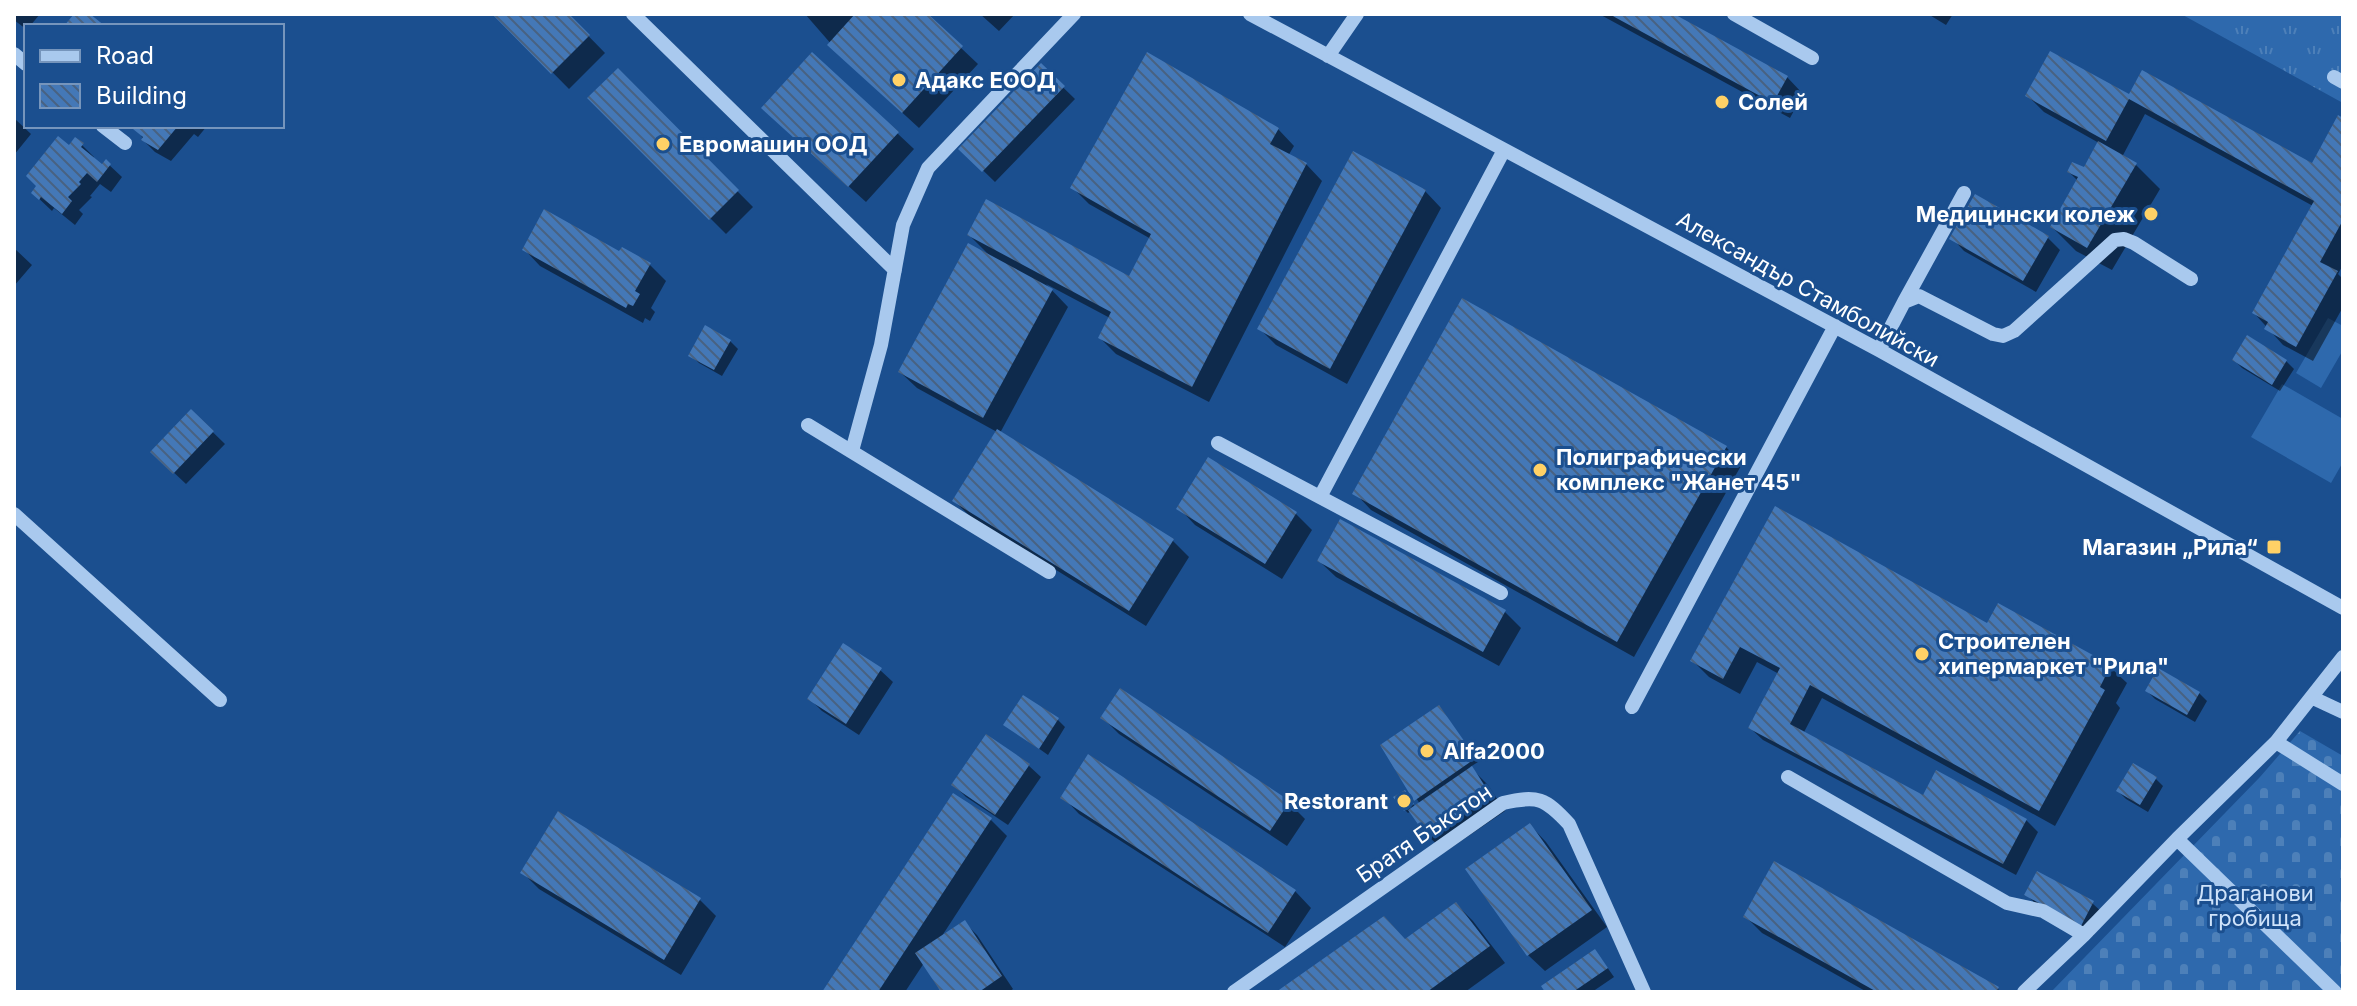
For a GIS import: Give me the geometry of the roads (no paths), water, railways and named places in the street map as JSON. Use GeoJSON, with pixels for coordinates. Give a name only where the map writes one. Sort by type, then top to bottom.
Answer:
{"type":"FeatureCollection","features":[{"type":"Feature","properties":{"kind":"street"},"geometry":{"type":"LineString","coordinates":[[633,14],[895,270]]}},
{"type":"Feature","properties":{"kind":"street"},"geometry":{"type":"LineString","coordinates":[[852,451],[881,345],[903,225],[928,168],[1074,14]]}},
{"type":"Feature","properties":{"kind":"street","name":"Александър Стамболийски"},"geometry":{"type":"LineString","coordinates":[[1250,14],[1835,326],[2343,608]]}},
{"type":"Feature","properties":{"kind":"street"},"geometry":{"type":"LineString","coordinates":[[1328,56],[1357,14]]}},
{"type":"Feature","properties":{"kind":"street"},"geometry":{"type":"LineString","coordinates":[[1734,14],[1812,58]]}},
{"type":"Feature","properties":{"kind":"street"},"geometry":{"type":"LineString","coordinates":[[106,128],[125,143]]}},
{"type":"Feature","properties":{"kind":"street"},"geometry":{"type":"LineString","coordinates":[[1320,497],[1504,150]]}},
{"type":"Feature","properties":{"kind":"street"},"geometry":{"type":"LineString","coordinates":[[1879,350],[1964,193]]}},
{"type":"Feature","properties":{"kind":"street"},"geometry":{"type":"LineString","coordinates":[[1904,302],[1919,296],[1993,334],[2003,336],[2014,331],[2115,240],[2124,239],[2191,279]]}},
{"type":"Feature","properties":{"kind":"street"},"geometry":{"type":"LineString","coordinates":[[1632,707],[1835,326]]}},
{"type":"Feature","properties":{"kind":"street"},"geometry":{"type":"LineString","coordinates":[[808,425],[1049,572]]}},
{"type":"Feature","properties":{"kind":"street"},"geometry":{"type":"LineString","coordinates":[[1218,443],[1501,593]]}},
{"type":"Feature","properties":{"kind":"street"},"geometry":{"type":"LineString","coordinates":[[14,514],[220,700]]}},
{"type":"Feature","properties":{"kind":"street"},"geometry":{"type":"LineString","coordinates":[[2024,992],[2276,742],[2343,657]]}},
{"type":"Feature","properties":{"kind":"street"},"geometry":{"type":"LineString","coordinates":[[2313,698],[2343,712]]}},
{"type":"Feature","properties":{"kind":"street"},"geometry":{"type":"LineString","coordinates":[[2276,742],[2341,779]]}},
{"type":"Feature","properties":{"kind":"street"},"geometry":{"type":"LineString","coordinates":[[1788,777],[2007,903],[2043,911],[2084,935]]}},
{"type":"Feature","properties":{"kind":"street","name":"Братя Бъкстон"},"geometry":{"type":"LineString","coordinates":[[1234,992],[1503,803],[1526,797],[1549,803],[1569,824],[1644,992]]}},
{"type":"Feature","properties":{"kind":"street"},"geometry":{"type":"LineString","coordinates":[[2177,839],[2335,992]]}},
{"type":"Feature","properties":{"kind":"place","name":"Адакс ЕООД"},"geometry":{"type":"Point","coordinates":[899,80]}},
{"type":"Feature","properties":{"kind":"place","name":"Солей"},"geometry":{"type":"Point","coordinates":[1722,102]}},
{"type":"Feature","properties":{"kind":"place","name":"Евромашин ООД"},"geometry":{"type":"Point","coordinates":[663,144]}},
{"type":"Feature","properties":{"kind":"place","name":"Медицински колеж"},"geometry":{"type":"Point","coordinates":[2151,214]}},
{"type":"Feature","properties":{"kind":"place","name":"Полиграфически комплекс \"Жанет 45\""},"geometry":{"type":"Point","coordinates":[1540,470]}},
{"type":"Feature","properties":{"kind":"place","name":"Магазин „Рила“"},"geometry":{"type":"Point","coordinates":[2274,547]}},
{"type":"Feature","properties":{"kind":"place","name":"Строителен хипермаркет \"Рила\""},"geometry":{"type":"Point","coordinates":[1922,654]}},
{"type":"Feature","properties":{"kind":"place","name":"Alfa2000"},"geometry":{"type":"Point","coordinates":[1427,751]}},
{"type":"Feature","properties":{"kind":"place","name":"Restorant"},"geometry":{"type":"Point","coordinates":[1404,801]}},
{"type":"Feature","properties":{"kind":"park label","name":"Драганови гробища"},"geometry":{"type":"Point","coordinates":[2255,906]}}]}
